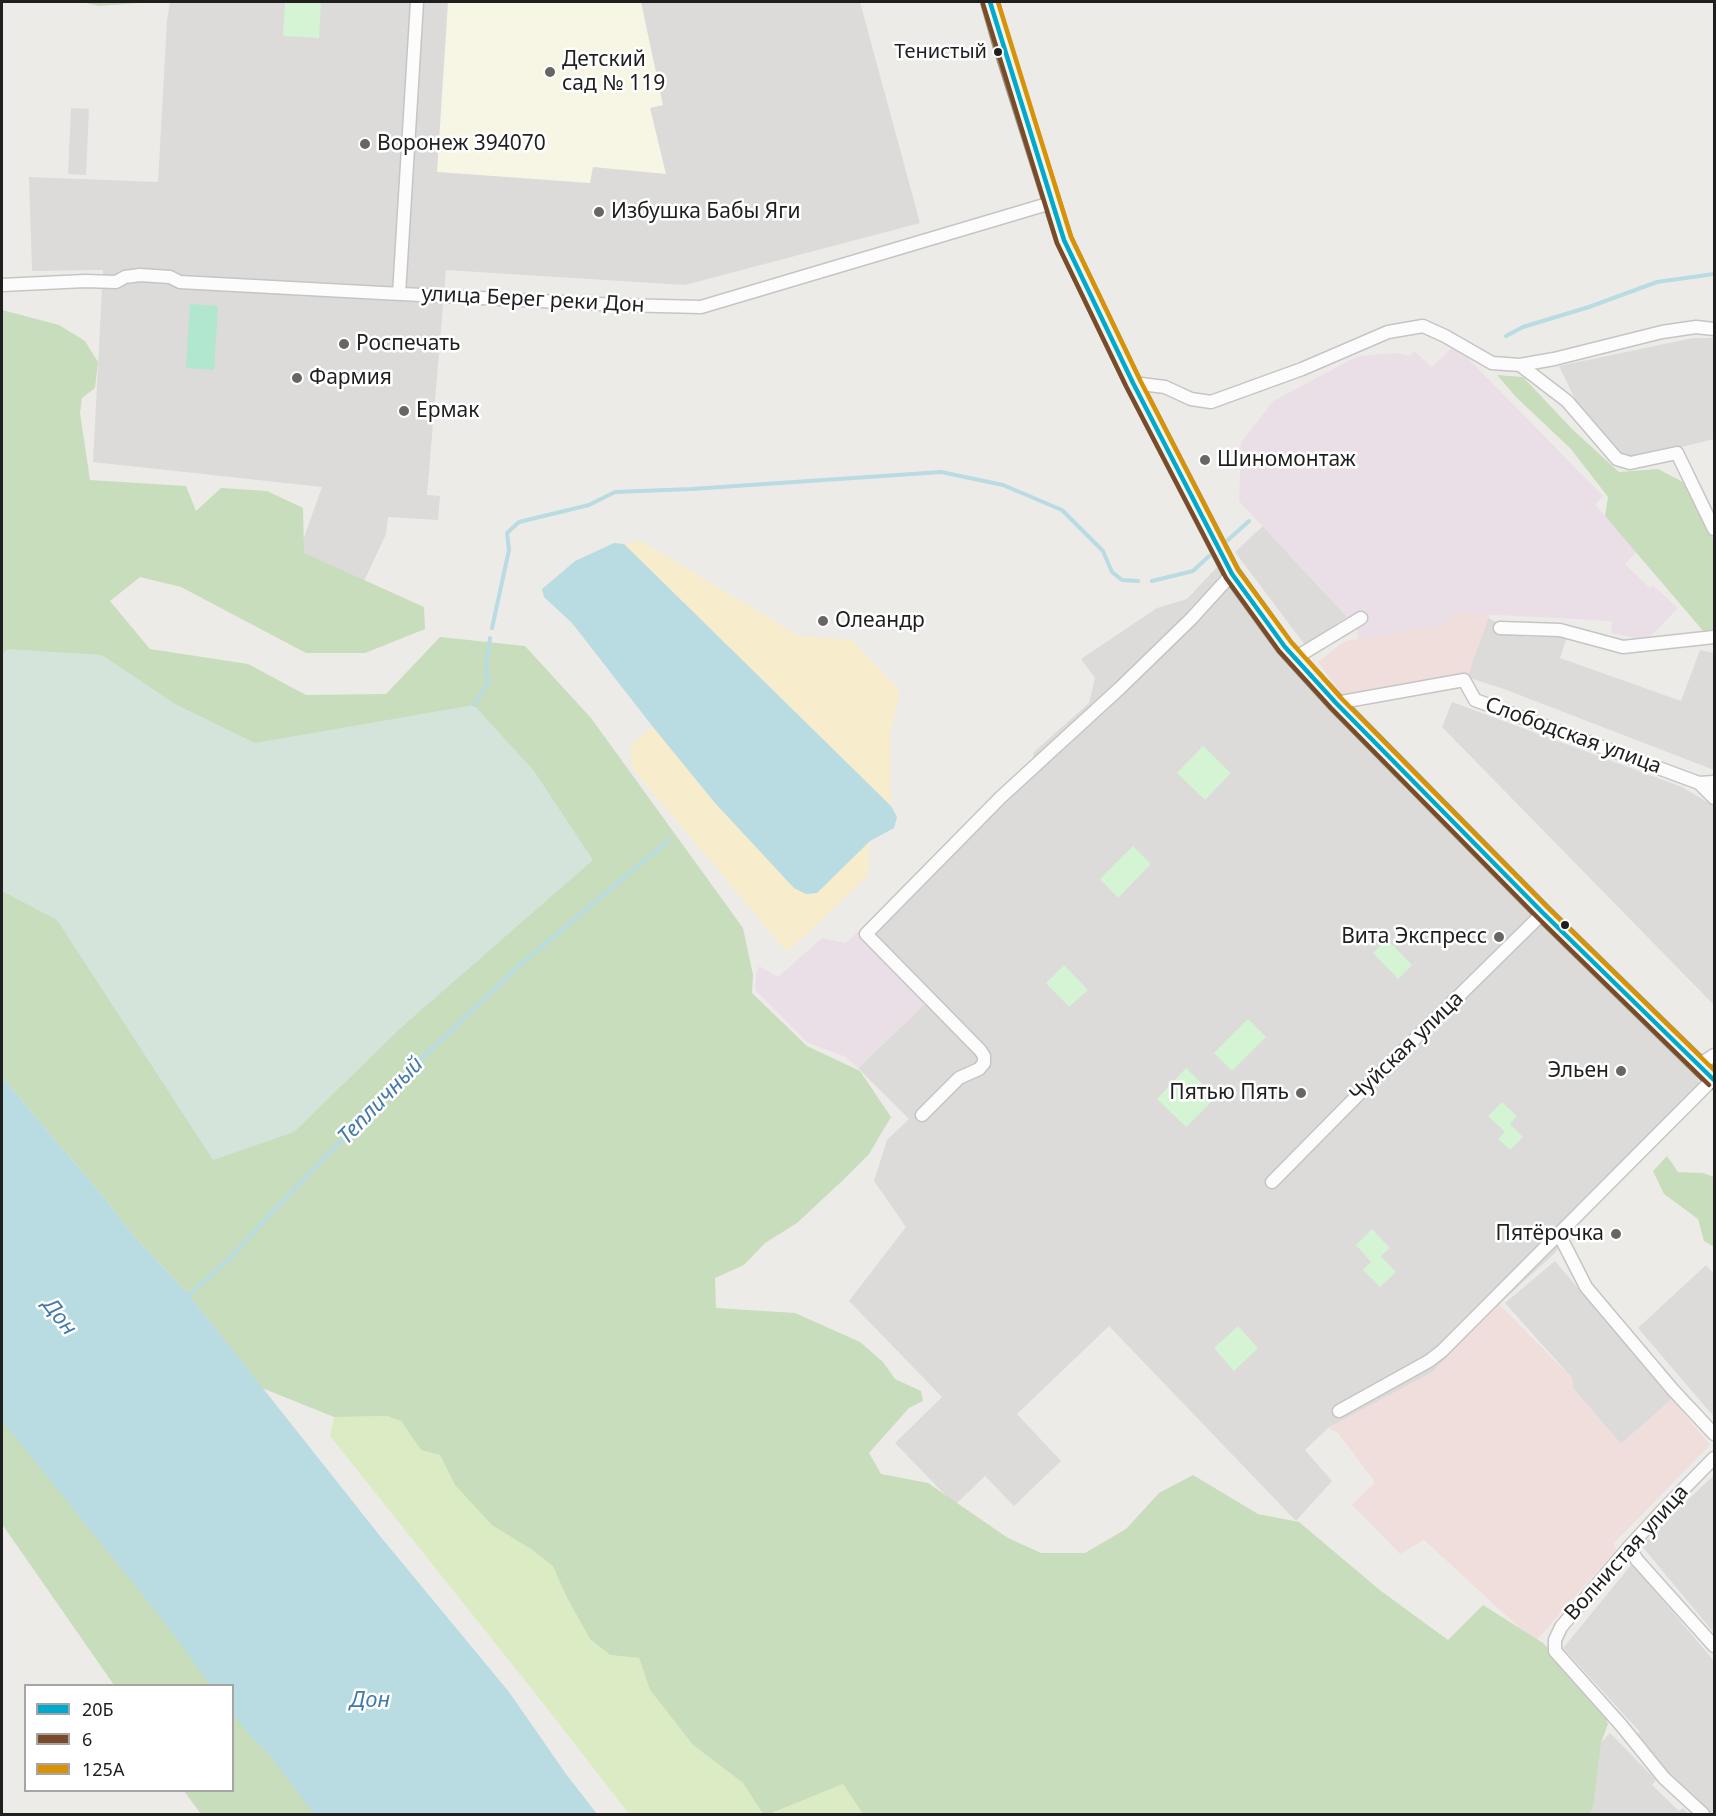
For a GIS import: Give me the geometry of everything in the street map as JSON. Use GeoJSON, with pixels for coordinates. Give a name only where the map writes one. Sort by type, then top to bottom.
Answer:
{"type":"FeatureCollection","features":[{"type":"Feature","properties":{"kind":"street"},"geometry":{"type":"LineString","coordinates":[[399,294],[417,2]]}},
{"type":"Feature","properties":{"kind":"street"},"geometry":{"type":"LineString","coordinates":[[990,2],[1064,240],[1133,383],[1232,574],[1285,647],[1336,703],[1544,913],[1714,1080],[1442,1351],[1429,1362],[1339,1411]]}},
{"type":"Feature","properties":{"kind":"street","name":"улица Берег реки Дон"},"geometry":{"type":"LineString","coordinates":[[2,285],[85,281],[116,282],[140,275],[170,277],[180,282],[620,305],[701,307],[1051,202]]}},
{"type":"Feature","properties":{"kind":"street"},"geometry":{"type":"LineString","coordinates":[[1133,383],[1165,387],[1191,399],[1211,402],[1302,369],[1388,332],[1423,326],[1492,363],[1520,364],[1554,359],[1662,332],[1696,327],[1714,329]]}},
{"type":"Feature","properties":{"kind":"street"},"geometry":{"type":"LineString","coordinates":[[1520,364],[1567,401],[1617,459],[1630,463],[1677,453],[1714,529]]}},
{"type":"Feature","properties":{"kind":"street"},"geometry":{"type":"LineString","coordinates":[[922,1115],[959,1078],[979,1068],[984,1063],[984,1056],[866,934],[1001,797],[1120,688],[1191,619],[1232,574]]}},
{"type":"Feature","properties":{"kind":"street"},"geometry":{"type":"LineString","coordinates":[[1294,658],[1361,618]]}},
{"type":"Feature","properties":{"kind":"street"},"geometry":{"type":"LineString","coordinates":[[1500,628],[1560,630],[1623,646],[1714,638]]}},
{"type":"Feature","properties":{"kind":"street","name":"Слободская улица"},"geometry":{"type":"LineString","coordinates":[[1336,703],[1464,680],[1475,700],[1699,783],[1714,782]]}},
{"type":"Feature","properties":{"kind":"street"},"geometry":{"type":"LineString","coordinates":[[1699,783],[1714,798]]}},
{"type":"Feature","properties":{"kind":"street","name":"Чуйская улица"},"geometry":{"type":"LineString","coordinates":[[1272,1182],[1544,913]]}},
{"type":"Feature","properties":{"kind":"street"},"geometry":{"type":"LineString","coordinates":[[1699,1065],[1714,1055]]}},
{"type":"Feature","properties":{"kind":"street"},"geometry":{"type":"LineString","coordinates":[[1559,1234],[1586,1287],[1673,1390],[1714,1434]]}},
{"type":"Feature","properties":{"kind":"street","name":"Волнистая улица"},"geometry":{"type":"LineString","coordinates":[[1703,1815],[1664,1778],[1621,1725],[1555,1651],[1555,1640],[1561,1627],[1629,1547],[1714,1458]]}},
{"type":"Feature","properties":{"kind":"street"},"geometry":{"type":"LineString","coordinates":[[1629,1547],[1637,1560],[1714,1646]]}},
{"type":"Feature","properties":{"kind":"shaded area"},"geometry":{"type":"Polygon","coordinates":[[[170,2],[860,2],[920,223],[685,285],[446,270],[427,495],[440,496],[438,520],[388,517],[386,534],[359,592],[297,557],[322,487],[93,462],[103,270],[32,271],[29,177],[158,182],[170,2]]]}},
{"type":"Feature","properties":{"kind":"shaded area","name":"Детский сад № 119"},"geometry":{"type":"Polygon","coordinates":[[[448,2],[641,2],[663,105],[650,108],[666,174],[593,167],[590,183],[437,172],[448,2]]]}},
{"type":"Feature","properties":{"kind":"shaded area"},"geometry":{"type":"Polygon","coordinates":[[[71,108],[89,109],[86,175],[68,174],[71,108]]]}},
{"type":"Feature","properties":{"kind":"shaded area"},"geometry":{"type":"Polygon","coordinates":[[[1693,338],[1714,338],[1714,439],[1632,459],[1619,457],[1578,405],[1559,366],[1693,338]]]}},
{"type":"Feature","properties":{"kind":"shaded area"},"geometry":{"type":"Polygon","coordinates":[[[1455,345],[1603,496],[1595,505],[1637,552],[1625,564],[1650,588],[1653,585],[1678,608],[1651,636],[1641,639],[1611,633],[1612,621],[1459,613],[1459,615],[1451,615],[1450,621],[1445,621],[1444,624],[1436,627],[1358,639],[1357,628],[1239,501],[1241,443],[1273,401],[1358,356],[1397,353],[1410,356],[1414,351],[1432,367],[1455,345]]]}},
{"type":"Feature","properties":{"kind":"shaded area"},"geometry":{"type":"Polygon","coordinates":[[[1263,526],[1347,617],[1305,645],[1235,552],[1263,526]]]}},
{"type":"Feature","properties":{"kind":"shaded area"},"geometry":{"type":"Polygon","coordinates":[[[1217,567],[1277,650],[1380,758],[1405,788],[1696,1074],[1701,1087],[1574,1227],[1555,1253],[1499,1304],[1433,1372],[1328,1428],[1305,1450],[1332,1481],[1296,1521],[1109,1326],[1017,1414],[1061,1461],[1014,1506],[985,1476],[955,1505],[895,1443],[942,1397],[849,1301],[906,1227],[874,1181],[887,1140],[909,1119],[858,1068],[926,1003],[857,933],[1032,760],[1034,752],[1089,703],[1095,678],[1081,659],[1157,608],[1187,599],[1217,567]]]}},
{"type":"Feature","properties":{"kind":"shaded area"},"geometry":{"type":"Polygon","coordinates":[[[1490,614],[1467,677],[1345,698],[1318,662],[1345,641],[1436,627],[1451,615],[1490,614]]]}},
{"type":"Feature","properties":{"kind":"shaded area"},"geometry":{"type":"Polygon","coordinates":[[[1488,618],[1526,637],[1567,637],[1560,658],[1681,701],[1700,650],[1714,653],[1714,770],[1504,689],[1467,677],[1488,618]]]}},
{"type":"Feature","properties":{"kind":"shaded area"},"geometry":{"type":"Polygon","coordinates":[[[7,649],[102,655],[175,704],[255,743],[474,705],[534,771],[593,860],[404,1025],[294,1132],[213,1160],[57,920],[2,891],[2,655],[7,649]]]}},
{"type":"Feature","properties":{"kind":"shaded area"},"geometry":{"type":"Polygon","coordinates":[[[1452,702],[1682,787],[1714,806],[1714,1005],[1442,727],[1452,702]]]}},
{"type":"Feature","properties":{"kind":"shaded area"},"geometry":{"type":"Polygon","coordinates":[[[857,933],[926,1003],[858,1068],[846,1057],[808,1043],[755,990],[759,966],[778,977],[822,938],[845,943],[857,933]]]}},
{"type":"Feature","properties":{"kind":"shaded area"},"geometry":{"type":"Polygon","coordinates":[[[1555,1261],[1672,1399],[1621,1444],[1573,1388],[1573,1379],[1505,1303],[1555,1261]]]}},
{"type":"Feature","properties":{"kind":"shaded area"},"geometry":{"type":"Polygon","coordinates":[[[1706,1265],[1714,1274],[1714,1417],[1638,1328],[1706,1265]]]}},
{"type":"Feature","properties":{"kind":"shaded area"},"geometry":{"type":"Polygon","coordinates":[[[1499,1304],[1573,1379],[1573,1388],[1621,1444],[1672,1399],[1710,1445],[1614,1543],[1616,1550],[1535,1642],[1424,1540],[1400,1554],[1352,1505],[1375,1482],[1338,1433],[1328,1428],[1433,1372],[1499,1304]]]}},
{"type":"Feature","properties":{"kind":"shaded area"},"geometry":{"type":"Polygon","coordinates":[[[1714,1475],[1714,1633],[1641,1545],[1714,1475]]]}},
{"type":"Feature","properties":{"kind":"shaded area"},"geometry":{"type":"Polygon","coordinates":[[[1632,1564],[1714,1661],[1714,1814],[1708,1814],[1663,1770],[1635,1737],[1640,1732],[1563,1648],[1632,1564]]]}},
{"type":"Feature","properties":{"kind":"shaded area"},"geometry":{"type":"Polygon","coordinates":[[[1610,1733],[1656,1780],[1652,1785],[1679,1811],[1683,1808],[1689,1814],[1535,1814],[1610,1733]]]}},
{"type":"Feature","properties":{"kind":"green space"},"geometry":{"type":"Polygon","coordinates":[[[82,2],[151,2],[99,6],[82,2]]]}},
{"type":"Feature","properties":{"kind":"green space"},"geometry":{"type":"Polygon","coordinates":[[[285,2],[321,2],[319,38],[283,36],[285,2]]]}},
{"type":"Feature","properties":{"kind":"green space"},"geometry":{"type":"Polygon","coordinates":[[[190,304],[218,306],[214,370],[186,368],[190,304]]]}},
{"type":"Feature","properties":{"kind":"green space"},"geometry":{"type":"Polygon","coordinates":[[[2,310],[59,325],[85,341],[98,362],[95,388],[82,398],[80,413],[90,480],[186,486],[196,511],[221,488],[267,491],[303,508],[304,553],[424,607],[425,629],[365,653],[306,653],[181,587],[140,577],[110,601],[150,649],[248,664],[306,695],[386,694],[440,637],[525,646],[591,718],[743,928],[753,975],[752,993],[807,1046],[860,1071],[891,1117],[869,1154],[797,1223],[765,1243],[744,1265],[715,1278],[716,1308],[795,1313],[860,1342],[883,1362],[895,1379],[921,1391],[923,1401],[909,1408],[869,1453],[881,1474],[928,1483],[1008,1538],[1041,1553],[1085,1553],[1126,1529],[1159,1493],[1193,1475],[1258,1514],[1299,1522],[1381,1591],[1448,1640],[1483,1605],[1543,1643],[1598,1699],[1608,1724],[1601,1743],[1590,1814],[863,1814],[843,1784],[769,1814],[763,1814],[743,1783],[693,1745],[650,1690],[639,1658],[610,1655],[590,1639],[567,1598],[553,1566],[531,1549],[492,1525],[455,1485],[440,1455],[421,1450],[401,1421],[387,1416],[334,1417],[262,1388],[189,1295],[133,1235],[2,1077],[2,310]]]}},
{"type":"Feature","properties":{"kind":"green space"},"geometry":{"type":"Polygon","coordinates":[[[1497,375],[1523,377],[1572,429],[1619,472],[1658,469],[1687,484],[1714,540],[1714,632],[1704,632],[1605,516],[1608,497],[1571,449],[1516,397],[1497,375]]]}},
{"type":"Feature","properties":{"kind":"green space"},"geometry":{"type":"Polygon","coordinates":[[[1203,746],[1231,773],[1205,800],[1177,773],[1203,746]]]}},
{"type":"Feature","properties":{"kind":"green space"},"geometry":{"type":"Polygon","coordinates":[[[1133,846],[1151,864],[1118,898],[1100,879],[1133,846]]]}},
{"type":"Feature","properties":{"kind":"green space"},"geometry":{"type":"Polygon","coordinates":[[[1387,939],[1412,965],[1398,979],[1373,953],[1387,939]]]}},
{"type":"Feature","properties":{"kind":"green space"},"geometry":{"type":"Polygon","coordinates":[[[1064,965],[1088,990],[1069,1007],[1046,983],[1064,965]]]}},
{"type":"Feature","properties":{"kind":"green space"},"geometry":{"type":"Polygon","coordinates":[[[1248,1019],[1266,1037],[1232,1071],[1214,1053],[1248,1019]]]}},
{"type":"Feature","properties":{"kind":"green space"},"geometry":{"type":"Polygon","coordinates":[[[1186,1068],[1216,1097],[1186,1127],[1157,1099],[1186,1068]]]}},
{"type":"Feature","properties":{"kind":"green space"},"geometry":{"type":"Polygon","coordinates":[[[1502,1102],[1517,1116],[1510,1124],[1523,1137],[1510,1150],[1498,1139],[1505,1132],[1488,1116],[1502,1102]]]}},
{"type":"Feature","properties":{"kind":"green space"},"geometry":{"type":"Polygon","coordinates":[[[1667,1156],[1678,1172],[1703,1173],[1714,1177],[1714,1247],[1704,1241],[1698,1219],[1664,1194],[1653,1171],[1667,1156]]]}},
{"type":"Feature","properties":{"kind":"green space"},"geometry":{"type":"Polygon","coordinates":[[[1372,1229],[1390,1248],[1381,1256],[1396,1272],[1380,1287],[1363,1270],[1371,1262],[1356,1245],[1372,1229]]]}},
{"type":"Feature","properties":{"kind":"green space"},"geometry":{"type":"Polygon","coordinates":[[[1238,1326],[1258,1348],[1234,1371],[1214,1348],[1238,1326]]]}},
{"type":"Feature","properties":{"kind":"green space"},"geometry":{"type":"Polygon","coordinates":[[[2,1413],[217,1684],[113,1684],[2,1524],[2,1413]]]}},
{"type":"Feature","properties":{"kind":"green space"},"geometry":{"type":"Polygon","coordinates":[[[387,1416],[401,1421],[421,1450],[440,1455],[455,1485],[554,1566],[567,1598],[590,1639],[610,1655],[639,1658],[650,1690],[693,1745],[743,1783],[763,1814],[629,1814],[330,1436],[334,1417],[387,1416]]]}},
{"type":"Feature","properties":{"kind":"green space"},"geometry":{"type":"Polygon","coordinates":[[[234,1705],[319,1814],[201,1814],[185,1792],[234,1792],[234,1705]]]}},
{"type":"Feature","properties":{"kind":"green space"},"geometry":{"type":"Polygon","coordinates":[[[843,1784],[863,1814],[769,1814],[843,1784]]]}},
{"type":"Feature","properties":{"kind":"sand"},"geometry":{"type":"Polygon","coordinates":[[[641,541],[799,636],[852,640],[900,691],[890,736],[891,806],[624,544],[641,541]]]}},
{"type":"Feature","properties":{"kind":"sand"},"geometry":{"type":"Polygon","coordinates":[[[653,727],[715,803],[794,888],[806,894],[817,893],[870,841],[868,876],[787,952],[632,768],[630,746],[653,727]]]}},
{"type":"Feature","properties":{"kind":"water"},"geometry":{"type":"Polygon","coordinates":[[[614,543],[624,544],[891,806],[897,817],[894,828],[870,841],[817,893],[806,894],[794,888],[715,803],[572,623],[544,597],[542,589],[575,561],[614,543]]]}},
{"type":"Feature","properties":{"kind":"water","name":"Дон"},"geometry":{"type":"Polygon","coordinates":[[[2,1077],[133,1235],[189,1295],[380,1536],[509,1692],[597,1814],[314,1814],[271,1757],[249,1735],[234,1715],[234,1684],[209,1684],[166,1624],[2,1421],[2,1077]]]}},
{"type":"Feature","properties":{"kind":"waterway"},"geometry":{"type":"LineString","coordinates":[[1506,336],[1523,327],[1589,307],[1657,282],[1714,274]]}},
{"type":"Feature","properties":{"kind":"waterway"},"geometry":{"type":"LineString","coordinates":[[492,628],[509,550],[507,533],[519,522],[589,505],[615,492],[941,472],[1003,485],[1062,510],[1103,551],[1112,572],[1122,580],[1138,581]]}},
{"type":"Feature","properties":{"kind":"waterway"},"geometry":{"type":"LineString","coordinates":[[1228,540],[1249,521]]}},
{"type":"Feature","properties":{"kind":"waterway"},"geometry":{"type":"LineString","coordinates":[[1152,581],[1193,571],[1209,556]]}},
{"type":"Feature","properties":{"kind":"waterway"},"geometry":{"type":"LineString","coordinates":[[474,705],[488,683],[486,668],[490,638]]}},
{"type":"Feature","properties":{"kind":"waterway","name":"Тепличный"},"geometry":{"type":"LineString","coordinates":[[187,1297],[230,1258],[416,1064],[523,962],[669,840]]}},
{"type":"Feature","properties":{"kind":"transit line","name":"20Б"},"geometry":{"type":"LineString","coordinates":[[990,2],[1064,240],[1133,383],[1232,574],[1285,647],[1336,703],[1543,913],[1714,1080]]}},
{"type":"Feature","properties":{"kind":"transit line","name":"125А"},"geometry":{"type":"LineString","coordinates":[[998,2],[1071,237],[1140,380],[1238,570],[1291,642],[1341,698],[1548,908],[1714,1070]]}},
{"type":"Feature","properties":{"kind":"transit line","name":"6"},"geometry":{"type":"LineString","coordinates":[[983,4],[1057,243],[1126,386],[1226,578],[1279,651],[1331,708],[1538,918],[1709,1085]]}},
{"type":"Feature","properties":{"kind":"place","name":"Тенистый"},"geometry":{"type":"Point","coordinates":[998,52]}},
{"type":"Feature","properties":{"kind":"place","name":"Детский сад № 119"},"geometry":{"type":"Point","coordinates":[550,72]}},
{"type":"Feature","properties":{"kind":"place","name":"Воронеж 394070"},"geometry":{"type":"Point","coordinates":[365,144]}},
{"type":"Feature","properties":{"kind":"place","name":"Избушка Бабы Яги"},"geometry":{"type":"Point","coordinates":[599,212]}},
{"type":"Feature","properties":{"kind":"place","name":"Роспечать"},"geometry":{"type":"Point","coordinates":[344,344]}},
{"type":"Feature","properties":{"kind":"place","name":"Фармия"},"geometry":{"type":"Point","coordinates":[297,378]}},
{"type":"Feature","properties":{"kind":"place","name":"Ермак"},"geometry":{"type":"Point","coordinates":[404,411]}},
{"type":"Feature","properties":{"kind":"place","name":"Шиномонтаж"},"geometry":{"type":"Point","coordinates":[1205,460]}},
{"type":"Feature","properties":{"kind":"place","name":"Олеандр"},"geometry":{"type":"Point","coordinates":[823,621]}},
{"type":"Feature","properties":{"kind":"place","name":"Вита Экспресс"},"geometry":{"type":"Point","coordinates":[1499,937]}},
{"type":"Feature","properties":{"kind":"place","name":"Эльен"},"geometry":{"type":"Point","coordinates":[1621,1071]}},
{"type":"Feature","properties":{"kind":"place","name":"Пятью Пять"},"geometry":{"type":"Point","coordinates":[1301,1093]}},
{"type":"Feature","properties":{"kind":"place","name":"Пятёрочка"},"geometry":{"type":"Point","coordinates":[1616,1234]}}]}
